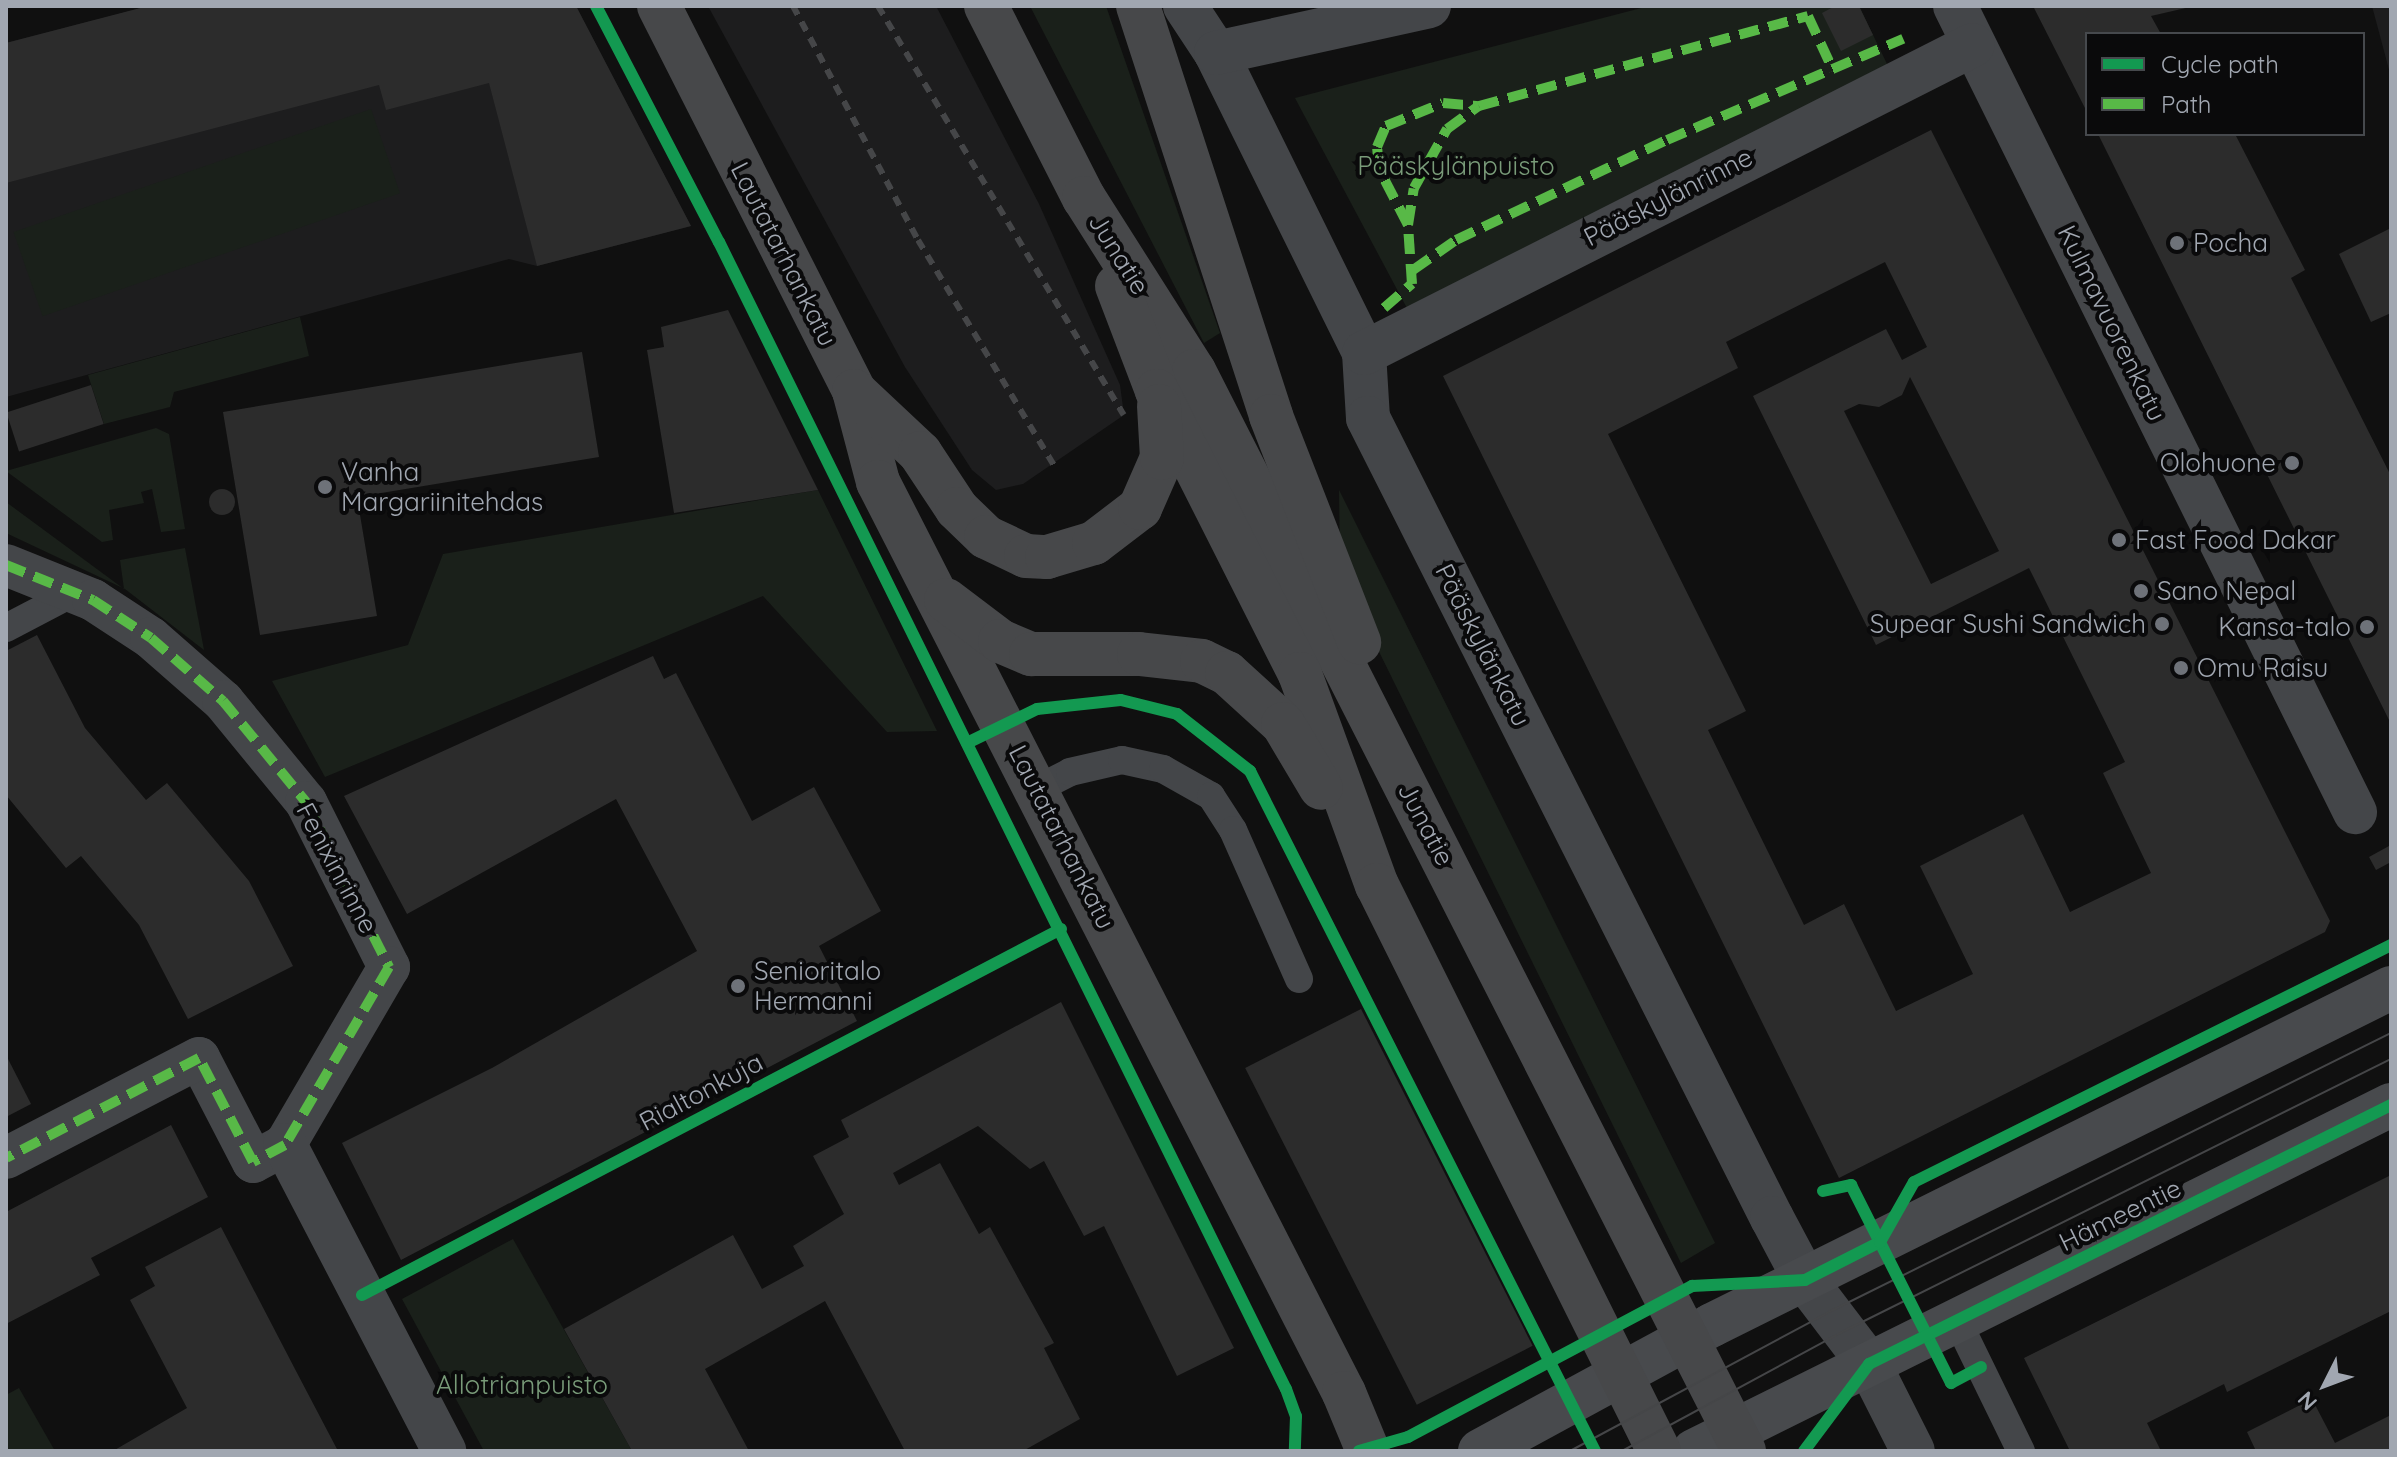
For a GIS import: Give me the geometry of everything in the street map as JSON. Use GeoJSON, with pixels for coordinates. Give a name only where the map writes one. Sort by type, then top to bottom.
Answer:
{"type":"FeatureCollection","features":[{"type":"Feature","properties":{"kind":"main road","name":"Lautatarhankatu"},"geometry":{"type":"LineString","coordinates":[[659,6],[854,391],[878,482],[1037,789],[1368,1451]]}},
{"type":"Feature","properties":{"kind":"main road"},"geometry":{"type":"LineString","coordinates":[[986,6],[1084,198]]}},
{"type":"Feature","properties":{"kind":"main road"},"geometry":{"type":"LineString","coordinates":[[1138,6],[1271,416],[1468,903]]}},
{"type":"Feature","properties":{"kind":"main road","name":"Junatie"},"geometry":{"type":"LineString","coordinates":[[1084,198],[1157,391],[1300,674],[1377,885],[1659,1451]]}},
{"type":"Feature","properties":{"kind":"main road","name":"Junatie"},"geometry":{"type":"LineString","coordinates":[[1084,198],[1194,371],[1468,903],[1751,1435]]}},
{"type":"Feature","properties":{"kind":"main road"},"geometry":{"type":"LineString","coordinates":[[854,391],[920,453],[957,509],[986,537],[1026,556],[1047,557],[1103,537],[1151,492],[1163,446],[1157,391]]}},
{"type":"Feature","properties":{"kind":"main road"},"geometry":{"type":"LineString","coordinates":[[937,594],[1000,641],[1031,654],[1139,654],[1202,661],[1227,673],[1283,724],[1377,885]]}},
{"type":"Feature","properties":{"kind":"main road"},"geometry":{"type":"LineString","coordinates":[[1480,1451],[1712,1325],[2391,988]]}},
{"type":"Feature","properties":{"kind":"main road","name":"Hämeentie"},"geometry":{"type":"LineString","coordinates":[[1694,1451],[1751,1435],[1869,1364],[2391,1105]]}},
{"type":"Feature","properties":{"kind":"street","name":"Pääskylänkatu"},"geometry":{"type":"LineString","coordinates":[[1185,6],[1216,53],[1364,353],[1368,418],[1805,1280],[1869,1364],[1913,1451]]}},
{"type":"Feature","properties":{"kind":"street"},"geometry":{"type":"LineString","coordinates":[[1216,53],[1429,6]]}},
{"type":"Feature","properties":{"kind":"street","name":"Kulmavuorenkatu"},"geometry":{"type":"LineString","coordinates":[[1955,6],[2355,812]]}},
{"type":"Feature","properties":{"kind":"street","name":"Pääskylänrinne"},"geometry":{"type":"LineString","coordinates":[[1364,353],[1973,45]]}},
{"type":"Feature","properties":{"kind":"street","name":"Fenixinrinne"},"geometry":{"type":"LineString","coordinates":[[6,565],[75,592],[151,638],[223,701],[306,802],[389,967],[285,1145]]}},
{"type":"Feature","properties":{"kind":"street"},"geometry":{"type":"LineString","coordinates":[[6,1158],[199,1058],[253,1162],[285,1145],[440,1449]]}},
{"type":"Feature","properties":{"kind":"lane"},"geometry":{"type":"LineString","coordinates":[[6,628],[75,592]]}},
{"type":"Feature","properties":{"kind":"lane"},"geometry":{"type":"LineString","coordinates":[[1037,789],[1070,772],[1122,760],[1163,769],[1211,796],[1233,830],[1299,979]]}},
{"type":"Feature","properties":{"kind":"lane"},"geometry":{"type":"LineString","coordinates":[[1957,1320],[2021,1451]]}},
{"type":"Feature","properties":{"kind":"shaded area"},"geometry":{"type":"Polygon","coordinates":[[[149,6],[576,6],[691,226],[537,266],[509,259],[6,397],[6,43],[149,6]]]}},
{"type":"Feature","properties":{"kind":"shaded area"},"geometry":{"type":"Polygon","coordinates":[[[708,6],[936,6],[1039,204],[1120,385],[1124,415],[1023,484],[996,490],[972,470],[905,367],[708,6]]]}},
{"type":"Feature","properties":{"kind":"shaded area"},"geometry":{"type":"Polygon","coordinates":[[[2372,6],[2391,6],[2391,77],[2372,6]]]}},
{"type":"Feature","properties":{"kind":"green space"},"geometry":{"type":"Polygon","coordinates":[[[1030,6],[1106,6],[1220,333],[1204,343],[1030,6]]]}},
{"type":"Feature","properties":{"kind":"green space","name":"Pääskylänpuisto"},"geometry":{"type":"Polygon","coordinates":[[[1649,6],[1859,6],[1888,66],[1408,310],[1295,98],[1649,6]]]}},
{"type":"Feature","properties":{"kind":"green space"},"geometry":{"type":"Polygon","coordinates":[[[371,109],[400,193],[43,316],[14,232],[371,109]]]}},
{"type":"Feature","properties":{"kind":"green space"},"geometry":{"type":"Polygon","coordinates":[[[300,317],[309,356],[174,392],[170,407],[104,424],[88,375],[300,317]]]}},
{"type":"Feature","properties":{"kind":"green space"},"geometry":{"type":"Polygon","coordinates":[[[156,428],[169,434],[185,529],[161,532],[152,489],[141,492],[144,503],[109,510],[113,540],[102,542],[6,471],[156,428]]]}},
{"type":"Feature","properties":{"kind":"green space"},"geometry":{"type":"Polygon","coordinates":[[[818,490],[937,731],[887,732],[763,596],[325,777],[272,681],[408,645],[443,554],[818,490]]]}},
{"type":"Feature","properties":{"kind":"green space"},"geometry":{"type":"Polygon","coordinates":[[[1339,490],[1715,1243],[1681,1263],[1354,601],[1340,555],[1339,490]]]}},
{"type":"Feature","properties":{"kind":"green space"},"geometry":{"type":"Polygon","coordinates":[[[6,502],[122,588],[6,533],[6,502]]]}},
{"type":"Feature","properties":{"kind":"green space"},"geometry":{"type":"Polygon","coordinates":[[[185,548],[204,650],[125,589],[120,560],[185,548]]]}},
{"type":"Feature","properties":{"kind":"green space","name":"Allotrianpuisto"},"geometry":{"type":"Polygon","coordinates":[[[513,1239],[632,1451],[484,1451],[402,1299],[513,1239]]]}},
{"type":"Feature","properties":{"kind":"green space"},"geometry":{"type":"Polygon","coordinates":[[[19,1388],[55,1451],[6,1451],[6,1395],[19,1388]]]}},
{"type":"Feature","properties":{"kind":"building"},"geometry":{"type":"Polygon","coordinates":[[[148,6],[576,6],[691,226],[537,266],[489,83],[386,110],[379,85],[6,183],[6,43],[148,6]]]}},
{"type":"Feature","properties":{"kind":"building"},"geometry":{"type":"Polygon","coordinates":[[[1835,6],[1859,6],[1873,35],[1841,51],[1822,13],[1835,6]]]}},
{"type":"Feature","properties":{"kind":"building"},"geometry":{"type":"Polygon","coordinates":[[[2033,6],[2190,7],[2151,16],[2160,32],[2085,32],[2085,108],[2033,6]]]}},
{"type":"Feature","properties":{"kind":"building"},"geometry":{"type":"Polygon","coordinates":[[[1931,130],[2330,921],[2325,932],[1839,1178],[1443,376],[1931,130]],[[1885,262],[1726,342],[1738,368],[1608,434],[1746,711],[1708,730],[1804,925],[1844,904],[1896,1011],[1973,974],[1920,866],[2023,814],[2070,912],[2151,873],[2103,773],[2125,762],[2029,568],[1876,645],[1753,396],[1886,329],[1902,360],[1927,347],[1885,262]],[[1910,377],[1902,395],[1879,407],[1859,404],[1844,411],[1931,584],[1999,551],[1910,377]]]}},
{"type":"Feature","properties":{"kind":"building"},"geometry":{"type":"Polygon","coordinates":[[[2099,136],[2236,136],[2305,270],[2291,278],[2391,476],[2391,724],[2099,136]]]}},
{"type":"Feature","properties":{"kind":"building"},"geometry":{"type":"Polygon","coordinates":[[[2391,228],[2391,313],[2371,322],[2339,254],[2391,228]]]}},
{"type":"Feature","properties":{"kind":"building"},"geometry":{"type":"Polygon","coordinates":[[[728,310],[818,490],[674,513],[647,350],[664,347],[661,327],[728,310]]]}},
{"type":"Feature","properties":{"kind":"building","name":"Vanha Margariinitehdas"},"geometry":{"type":"Polygon","coordinates":[[[582,352],[599,457],[357,497],[377,616],[260,635],[223,412],[582,352]]]}},
{"type":"Feature","properties":{"kind":"building"},"geometry":{"type":"Polygon","coordinates":[[[91,385],[104,424],[19,451],[6,413],[91,385]]]}},
{"type":"Feature","properties":{"kind":"building"},"geometry":{"type":"Polygon","coordinates":[[[222,489],[231,493],[235,502],[231,511],[222,515],[213,511],[209,502],[213,493],[222,489]]]}},
{"type":"Feature","properties":{"kind":"building"},"geometry":{"type":"Polygon","coordinates":[[[37,635],[85,728],[146,800],[167,783],[249,881],[293,966],[188,1019],[139,925],[81,856],[66,868],[6,795],[6,651],[37,635]]]}},
{"type":"Feature","properties":{"kind":"building","name":"Senioritalo Hermanni"},"geometry":{"type":"Polygon","coordinates":[[[653,656],[664,679],[676,673],[752,821],[814,787],[881,911],[819,946],[857,1021],[401,1260],[342,1143],[492,1068],[697,951],[616,799],[407,914],[344,796],[653,656]]]}},
{"type":"Feature","properties":{"kind":"building"},"geometry":{"type":"Polygon","coordinates":[[[2389,846],[2391,862],[2376,870],[2369,857],[2389,846]]]}},
{"type":"Feature","properties":{"kind":"building"},"geometry":{"type":"Polygon","coordinates":[[[1061,1002],[1234,1348],[1177,1376],[1104,1226],[1084,1236],[1044,1161],[1030,1169],[978,1126],[893,1173],[899,1185],[940,1163],[979,1234],[990,1227],[1054,1343],[1044,1348],[1080,1419],[1023,1451],[905,1451],[825,1301],[705,1369],[749,1451],[632,1451],[564,1329],[733,1235],[762,1289],[804,1266],[793,1246],[844,1214],[813,1156],[849,1137],[841,1120],[1061,1002]]]}},
{"type":"Feature","properties":{"kind":"building"},"geometry":{"type":"Polygon","coordinates":[[[1361,1009],[1533,1346],[1417,1405],[1245,1068],[1361,1009]]]}},
{"type":"Feature","properties":{"kind":"building"},"geometry":{"type":"Polygon","coordinates":[[[6,1055],[31,1104],[6,1117],[6,1055]]]}},
{"type":"Feature","properties":{"kind":"building"},"geometry":{"type":"Polygon","coordinates":[[[171,1125],[208,1197],[91,1258],[100,1275],[6,1324],[6,1212],[171,1125]]]}},
{"type":"Feature","properties":{"kind":"building"},"geometry":{"type":"Polygon","coordinates":[[[2391,1175],[2391,1311],[2227,1392],[2224,1384],[2147,1423],[2161,1451],[2070,1451],[2024,1358],[2391,1175]]]}},
{"type":"Feature","properties":{"kind":"building"},"geometry":{"type":"Polygon","coordinates":[[[221,1227],[338,1451],[113,1451],[187,1408],[130,1300],[155,1286],[145,1267],[221,1227]]]}},
{"type":"Feature","properties":{"kind":"building"},"geometry":{"type":"Polygon","coordinates":[[[2312,1399],[2335,1443],[2391,1415],[2391,1451],[2256,1451],[2247,1432],[2312,1399]]]}},
{"type":"Feature","properties":{"kind":"tram line"},"geometry":{"type":"LineString","coordinates":[[1570,1451],[1829,1312],[2391,1033]]}},
{"type":"Feature","properties":{"kind":"tram line"},"geometry":{"type":"LineString","coordinates":[[1622,1451],[1844,1331],[2391,1059]]}},
{"type":"Feature","properties":{"kind":"railway"},"geometry":{"type":"LineString","coordinates":[[793,6],[918,240],[1055,467]]}},
{"type":"Feature","properties":{"kind":"railway"},"geometry":{"type":"LineString","coordinates":[[878,6],[1124,415]]}},
{"type":"Feature","properties":{"kind":"marked path"},"geometry":{"type":"LineString","coordinates":[[1384,308],[1412,284],[1408,225],[1414,188],[1447,129],[1479,106],[1808,16],[1833,70]]}},
{"type":"Feature","properties":{"kind":"marked path"},"geometry":{"type":"LineString","coordinates":[[1413,270],[1456,240],[1667,140],[1903,39]]}},
{"type":"Feature","properties":{"kind":"marked path"},"geometry":{"type":"LineString","coordinates":[[1408,225],[1379,169],[1377,147],[1386,126],[1443,103],[1479,106]]}},
{"type":"Feature","properties":{"kind":"marked path"},"geometry":{"type":"LineString","coordinates":[[6,565],[93,600],[151,638],[223,701],[306,802],[389,967],[285,1145],[253,1162],[199,1058],[6,1158]]}},
{"type":"Feature","properties":{"kind":"cycle path"},"geometry":{"type":"LineString","coordinates":[[596,6],[719,242],[1286,1389],[1296,1416],[1295,1451]]}},
{"type":"Feature","properties":{"kind":"cycle path"},"geometry":{"type":"LineString","coordinates":[[967,743],[1037,709],[1121,700],[1177,714],[1250,771],[1595,1451]]}},
{"type":"Feature","properties":{"kind":"cycle path","name":"Rialtonkuja"},"geometry":{"type":"LineString","coordinates":[[362,1295],[1061,929]]}},
{"type":"Feature","properties":{"kind":"cycle path"},"geometry":{"type":"LineString","coordinates":[[1359,1451],[1408,1437],[1692,1286],[1805,1280],[1880,1242],[1914,1182],[2391,945]]}},
{"type":"Feature","properties":{"kind":"cycle path"},"geometry":{"type":"LineString","coordinates":[[1804,1451],[1869,1364],[2391,1105]]}},
{"type":"Feature","properties":{"kind":"cycle path"},"geometry":{"type":"LineString","coordinates":[[1823,1191],[1851,1185],[1951,1383],[1981,1367]]}},
{"type":"Feature","properties":{"kind":"place","name":"Pocha"},"geometry":{"type":"Point","coordinates":[2177,243]}},
{"type":"Feature","properties":{"kind":"place","name":"Olohuone"},"geometry":{"type":"Point","coordinates":[2292,463]}},
{"type":"Feature","properties":{"kind":"place","name":"Vanha Margariinitehdas"},"geometry":{"type":"Point","coordinates":[325,487]}},
{"type":"Feature","properties":{"kind":"place","name":"Fast Food Dakar"},"geometry":{"type":"Point","coordinates":[2119,540]}},
{"type":"Feature","properties":{"kind":"place","name":"Sano Nepal"},"geometry":{"type":"Point","coordinates":[2141,591]}},
{"type":"Feature","properties":{"kind":"place","name":"Supear Sushi Sandwich"},"geometry":{"type":"Point","coordinates":[2162,624]}},
{"type":"Feature","properties":{"kind":"place","name":"Kansa-talo"},"geometry":{"type":"Point","coordinates":[2367,627]}},
{"type":"Feature","properties":{"kind":"place","name":"Omu Raisu"},"geometry":{"type":"Point","coordinates":[2181,668]}},
{"type":"Feature","properties":{"kind":"place","name":"Senioritalo Hermanni"},"geometry":{"type":"Point","coordinates":[738,986]}}]}
